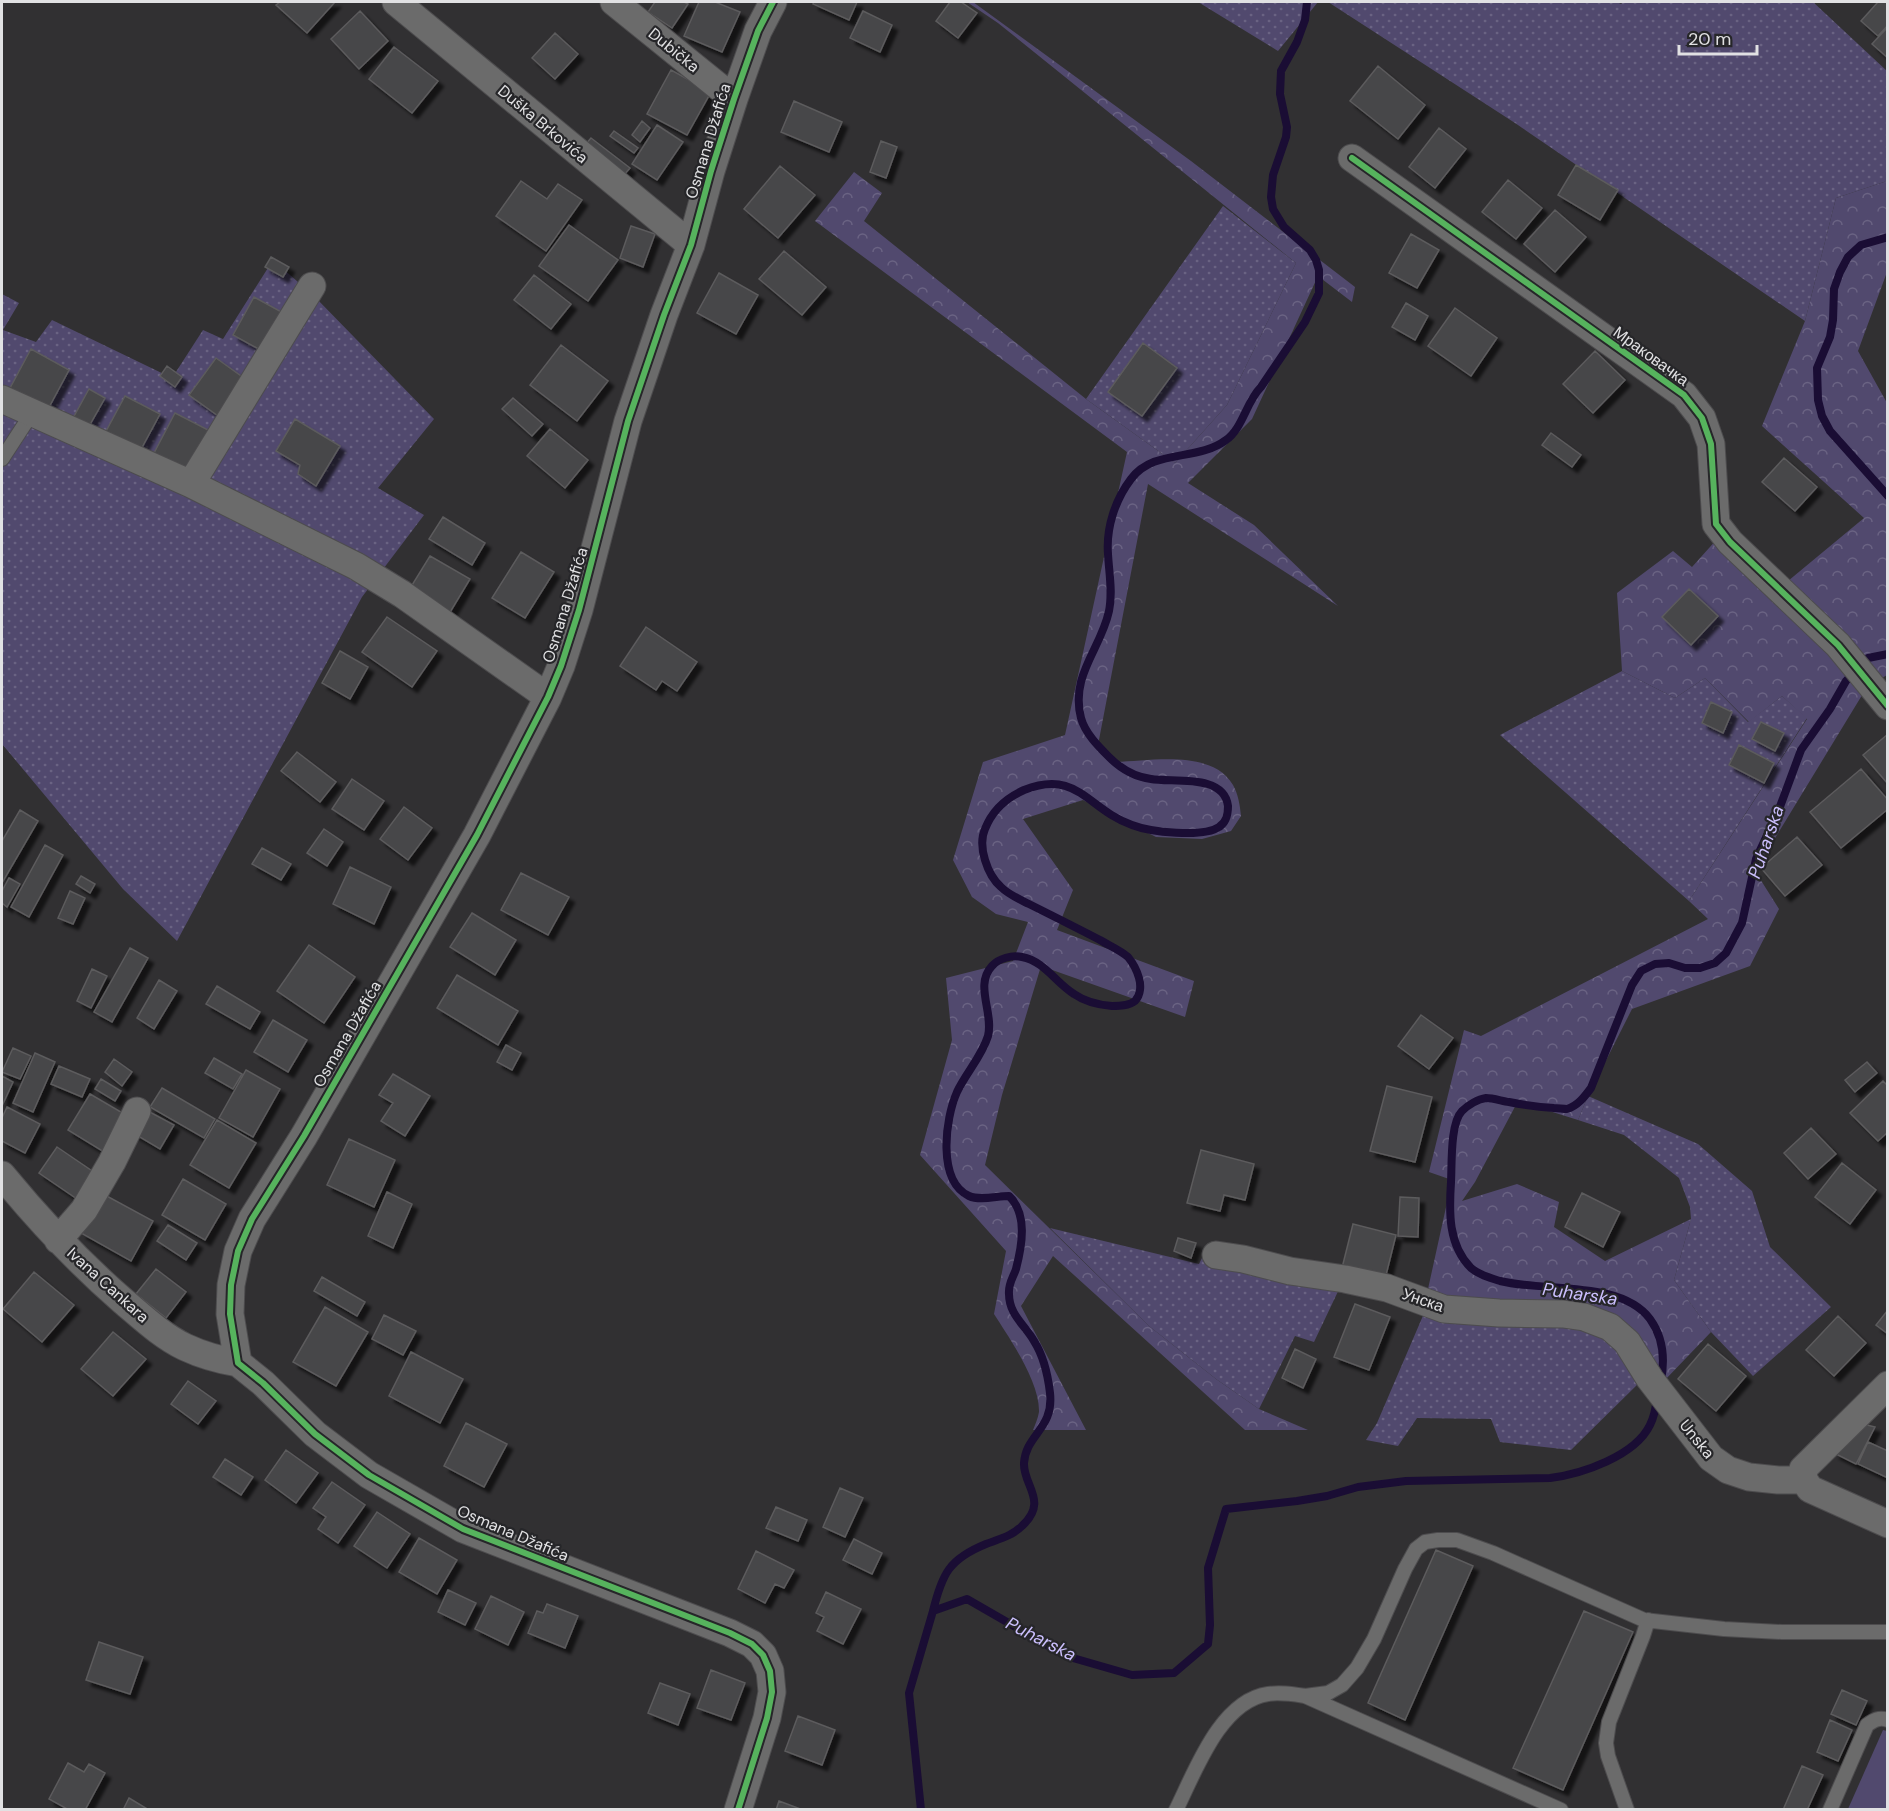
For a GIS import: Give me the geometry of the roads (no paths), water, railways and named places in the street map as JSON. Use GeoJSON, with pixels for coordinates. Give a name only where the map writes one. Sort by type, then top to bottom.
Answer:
{"type":"FeatureCollection","features":[{"type":"Feature","properties":{"kind":"street","name":"Duška Brkovića"},"geometry":{"type":"LineString","coordinates":[[396,2],[691,245]]}},
{"type":"Feature","properties":{"kind":"street","name":"Dubička"},"geometry":{"type":"LineString","coordinates":[[614,2],[734,99]]}},
{"type":"Feature","properties":{"kind":"street","name":"Osmana Džafića"},"geometry":{"type":"LineString","coordinates":[[738,1809],[767,1718],[772,1692],[770,1671],[763,1655],[752,1644],[730,1633],[463,1529],[360,1468],[315,1434],[263,1383],[238,1363],[231,1314],[231,1285],[238,1251],[252,1219],[304,1136],[477,835],[548,697],[561,666],[579,610],[628,421],[664,315],[691,245],[734,99],[758,31],[772,2]]}},
{"type":"Feature","properties":{"kind":"street","name":"Мраковачка"},"geometry":{"type":"LineString","coordinates":[[1352,159],[1684,394],[1702,418],[1711,444],[1716,524],[1730,542],[1838,645],[1887,706]]}},
{"type":"Feature","properties":{"kind":"street"},"geometry":{"type":"LineString","coordinates":[[191,484],[312,286]]}},
{"type":"Feature","properties":{"kind":"street"},"geometry":{"type":"LineString","coordinates":[[2,399],[191,484],[356,566],[402,594],[548,697]]}},
{"type":"Feature","properties":{"kind":"street"},"geometry":{"type":"LineString","coordinates":[[58,1240],[84,1210],[112,1162],[137,1111]]}},
{"type":"Feature","properties":{"kind":"street","name":"Ivana Cankara"},"geometry":{"type":"LineString","coordinates":[[2,1175],[58,1240],[144,1319],[184,1347],[218,1360],[238,1363]]}},
{"type":"Feature","properties":{"kind":"street","name":"Унска"},"geometry":{"type":"LineString","coordinates":[[1216,1255],[1243,1259],[1290,1272],[1378,1286],[1444,1309],[1584,1317],[1610,1327],[1627,1342],[1645,1371]]}},
{"type":"Feature","properties":{"kind":"street","name":"Unska"},"geometry":{"type":"LineString","coordinates":[[1645,1371],[1711,1458],[1728,1470],[1749,1477],[1804,1480]]}},
{"type":"Feature","properties":{"kind":"street"},"geometry":{"type":"LineString","coordinates":[[1887,1385],[1803,1469],[1804,1480],[1810,1489],[1887,1524]]}},
{"type":"Feature","properties":{"kind":"lane"},"geometry":{"type":"LineString","coordinates":[[2,459],[32,413]]}},
{"type":"Feature","properties":{"kind":"lane"},"geometry":{"type":"LineString","coordinates":[[1176,1809],[1204,1751],[1230,1715],[1250,1701],[1267,1694],[1305,1696],[1328,1693],[1342,1685],[1357,1668],[1374,1639],[1405,1569],[1416,1549],[1425,1542],[1456,1540],[1466,1543],[1648,1620],[1724,1629],[1782,1632],[1887,1632]]}},
{"type":"Feature","properties":{"kind":"lane"},"geometry":{"type":"LineString","coordinates":[[1627,1809],[1608,1756],[1606,1743],[1609,1722],[1644,1636],[1648,1620]]}},
{"type":"Feature","properties":{"kind":"lane"},"geometry":{"type":"LineString","coordinates":[[1305,1696],[1561,1809]]}},
{"type":"Feature","properties":{"kind":"lane"},"geometry":{"type":"LineString","coordinates":[[1830,1809],[1867,1725],[1876,1719],[1887,1720]]}},
{"type":"Feature","properties":{"kind":"waterway"},"geometry":{"type":"LineString","coordinates":[[933,1611],[944,1577],[955,1562],[973,1550],[1014,1532],[1030,1517],[1034,1509],[1034,1501],[1024,1463],[1029,1445],[1044,1423],[1050,1405],[1045,1366],[1037,1347],[1015,1314],[1010,1301],[1009,1287],[1016,1269],[1021,1241],[1019,1212],[1009,1196],[983,1198],[969,1196],[959,1188],[948,1164],[947,1133],[953,1104],[957,1092],[982,1051],[988,1036],[989,1018],[984,990],[987,974],[998,961],[1018,956],[1037,963],[1078,996],[1102,1005],[1121,1006],[1133,1003],[1140,990],[1140,981],[1128,957],[1100,940],[1014,897],[998,884],[991,875],[985,860],[982,844],[984,833],[992,816],[1011,797],[1024,790],[1057,784],[1081,794],[1117,818],[1151,830],[1176,833],[1201,832],[1219,827],[1226,818],[1228,806],[1224,796],[1217,788],[1196,782],[1145,778],[1113,761],[1092,739],[1083,724],[1079,703],[1080,688],[1109,611],[1111,590],[1108,534],[1125,487],[1140,469],[1151,463],[1215,447],[1232,435],[1256,393],[1305,322],[1319,293],[1319,270],[1316,260],[1310,250],[1284,227],[1273,209],[1271,197],[1273,175],[1286,137],[1287,127],[1280,94],[1281,71],[1297,42],[1305,20],[1307,2]]}},
{"type":"Feature","properties":{"kind":"waterway","name":"Puharska"},"geometry":{"type":"LineString","coordinates":[[1888,237],[1861,245],[1848,257],[1834,289],[1830,337],[1817,368],[1818,400],[1822,416],[1830,431],[1888,496]]}},
{"type":"Feature","properties":{"kind":"waterway","name":"Puharska"},"geometry":{"type":"LineString","coordinates":[[1661,1380],[1663,1356],[1658,1333],[1650,1319],[1637,1307],[1621,1298],[1602,1293],[1500,1281],[1478,1273],[1463,1259],[1454,1239],[1450,1216],[1455,1125],[1464,1109],[1486,1098],[1548,1108],[1567,1109],[1575,1106],[1591,1088],[1632,985],[1641,971],[1655,964],[1669,963],[1685,968],[1700,968],[1715,963],[1726,953],[1742,923],[1756,859],[1778,812],[1801,750],[1830,709],[1846,681],[1868,658],[1888,654]]}},
{"type":"Feature","properties":{"kind":"waterway","name":"Puharska"},"geometry":{"type":"LineString","coordinates":[[921,1810],[909,1693],[933,1611],[967,1599],[1066,1656],[1132,1675],[1174,1673],[1208,1644],[1210,1625],[1208,1568],[1226,1509],[1297,1501],[1327,1496],[1358,1487],[1406,1481],[1563,1476],[1592,1468],[1633,1446],[1650,1425],[1657,1398]]}}]}
